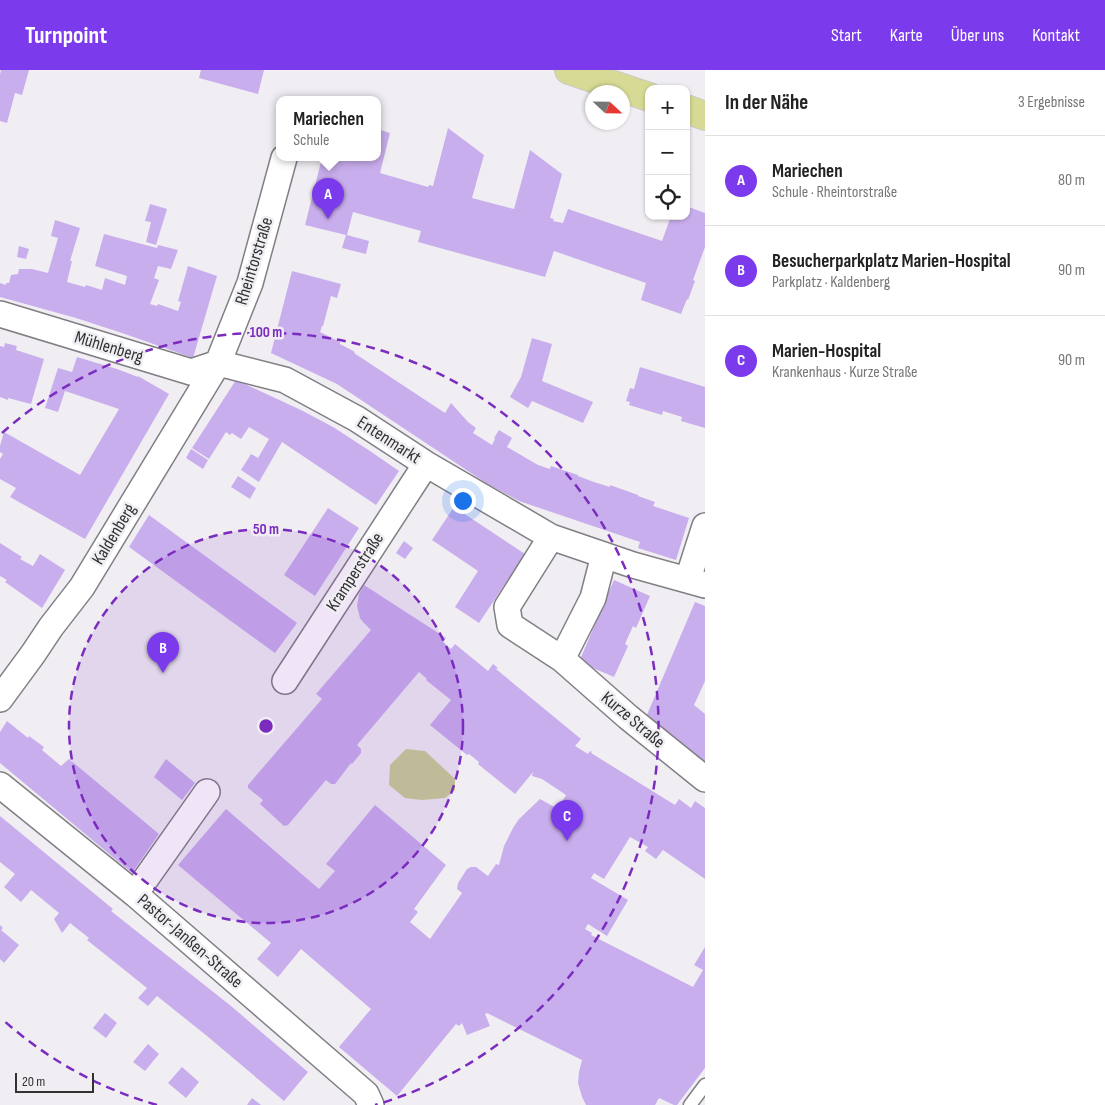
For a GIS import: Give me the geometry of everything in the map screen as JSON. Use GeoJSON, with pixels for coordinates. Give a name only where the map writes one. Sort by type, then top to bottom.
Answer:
{"type":"FeatureCollection","features":[{"type":"Feature","properties":{"kind":"main road"},"geometry":{"type":"LineString","coordinates":[[569,70],[645,95]]}},
{"type":"Feature","properties":{"kind":"main road"},"geometry":{"type":"LineString","coordinates":[[690,110],[705,116]]}},
{"type":"Feature","properties":{"kind":"street","name":"Rheintorstraße"},"geometry":{"type":"LineString","coordinates":[[218,363],[250,283],[283,161]]}},
{"type":"Feature","properties":{"kind":"street","name":"Mühlenberg"},"geometry":{"type":"LineString","coordinates":[[0,314],[191,372],[218,363]]}},
{"type":"Feature","properties":{"kind":"street","name":"Entenmarkt"},"geometry":{"type":"LineString","coordinates":[[218,363],[285,380],[356,419],[426,464],[552,537],[633,566],[696,582]]}},
{"type":"Feature","properties":{"kind":"street","name":"Kaldenberg"},"geometry":{"type":"LineString","coordinates":[[0,699],[82,587],[218,363]]}},
{"type":"Feature","properties":{"kind":"street","name":"Kramperstraße"},"geometry":{"type":"LineString","coordinates":[[285,681],[426,464]]}},
{"type":"Feature","properties":{"kind":"street"},"geometry":{"type":"LineString","coordinates":[[696,582],[705,526]]}},
{"type":"Feature","properties":{"kind":"street"},"geometry":{"type":"LineString","coordinates":[[552,537],[507,607],[510,625],[562,659],[592,598],[604,555]]}},
{"type":"Feature","properties":{"kind":"street","name":"Kurze Straße"},"geometry":{"type":"LineString","coordinates":[[562,659],[628,717],[705,779]]}},
{"type":"Feature","properties":{"kind":"street","name":"Pastor-Janßen-Straße"},"geometry":{"type":"LineString","coordinates":[[0,785],[135,894],[366,1094],[371,1105]]}},
{"type":"Feature","properties":{"kind":"street"},"geometry":{"type":"LineString","coordinates":[[135,894],[207,792]]}},
{"type":"Feature","properties":{"kind":"lane"},"geometry":{"type":"LineString","coordinates":[[690,1105],[705,1085]]}},
{"type":"Feature","properties":{"kind":"green space"},"geometry":{"type":"Polygon","coordinates":[[[406,749],[425,751],[455,779],[455,790],[445,798],[422,800],[405,798],[389,785],[390,765],[406,749]]]}},
{"type":"Feature","properties":{"kind":"building"},"geometry":{"type":"Polygon","coordinates":[[[1,70],[29,70],[22,95],[15,93],[7,123],[0,121],[1,70]]]}},
{"type":"Feature","properties":{"kind":"building"},"geometry":{"type":"Polygon","coordinates":[[[201,70],[264,70],[258,94],[199,78],[201,70]]]}},
{"type":"Feature","properties":{"kind":"building"},"geometry":{"type":"Polygon","coordinates":[[[448,128],[484,155],[472,198],[514,209],[530,150],[562,174],[550,218],[554,219],[553,221],[563,223],[568,209],[662,241],[670,220],[690,220],[690,207],[705,213],[705,247],[688,300],[681,314],[641,300],[646,283],[554,251],[545,277],[418,242],[421,231],[353,212],[347,235],[369,241],[366,254],[342,248],[346,235],[305,225],[321,161],[381,161],[381,130],[390,133],[380,173],[428,187],[429,185],[433,186],[448,128]]]}},
{"type":"Feature","properties":{"kind":"building"},"geometry":{"type":"Polygon","coordinates":[[[150,204],[167,209],[156,245],[146,242],[151,222],[145,221],[150,204]]]}},
{"type":"Feature","properties":{"kind":"building"},"geometry":{"type":"Polygon","coordinates":[[[55,220],[80,228],[70,261],[72,261],[67,282],[102,290],[105,278],[125,285],[127,276],[95,266],[104,234],[157,248],[158,245],[178,250],[171,269],[158,266],[154,278],[159,280],[150,304],[157,306],[158,304],[178,311],[181,302],[178,301],[188,266],[217,276],[193,358],[76,318],[0,297],[0,283],[6,285],[6,283],[9,283],[11,275],[18,274],[19,269],[32,269],[48,273],[58,238],[51,236],[55,220]]]}},
{"type":"Feature","properties":{"kind":"building"},"geometry":{"type":"Polygon","coordinates":[[[19,246],[29,249],[26,259],[17,257],[19,246]]]}},
{"type":"Feature","properties":{"kind":"building"},"geometry":{"type":"Polygon","coordinates":[[[292,271],[341,284],[337,298],[331,296],[320,332],[340,342],[340,344],[355,352],[445,413],[451,403],[476,428],[473,433],[492,445],[499,430],[512,438],[507,447],[538,465],[550,469],[551,466],[594,482],[610,487],[610,485],[655,502],[653,506],[689,518],[676,560],[638,548],[640,542],[519,501],[486,483],[337,384],[271,353],[292,271]]]}},
{"type":"Feature","properties":{"kind":"building"},"geometry":{"type":"Polygon","coordinates":[[[532,338],[552,344],[542,381],[593,402],[583,423],[532,401],[528,408],[510,397],[521,377],[532,338]]]}},
{"type":"Feature","properties":{"kind":"building"},"geometry":{"type":"Polygon","coordinates":[[[5,343],[17,346],[16,350],[44,359],[31,404],[0,397],[0,346],[4,347],[5,343]]]}},
{"type":"Feature","properties":{"kind":"building"},"geometry":{"type":"Polygon","coordinates":[[[77,357],[138,376],[169,394],[85,539],[10,497],[16,488],[0,479],[0,459],[3,454],[0,452],[0,446],[4,432],[80,475],[119,409],[65,391],[58,412],[45,408],[58,368],[72,372],[77,357]]]}},
{"type":"Feature","properties":{"kind":"building"},"geometry":{"type":"Polygon","coordinates":[[[640,367],[705,387],[705,428],[681,421],[682,417],[663,411],[662,415],[629,405],[630,402],[626,401],[630,388],[634,389],[640,367]]]}},
{"type":"Feature","properties":{"kind":"building"},"geometry":{"type":"Polygon","coordinates":[[[236,380],[333,427],[399,471],[376,505],[282,442],[259,482],[241,470],[251,454],[258,458],[269,439],[249,427],[241,439],[232,433],[230,435],[226,432],[209,459],[192,448],[236,380]]]}},
{"type":"Feature","properties":{"kind":"building"},"geometry":{"type":"Polygon","coordinates":[[[191,449],[208,460],[203,469],[186,458],[191,449]]]}},
{"type":"Feature","properties":{"kind":"building"},"geometry":{"type":"Polygon","coordinates":[[[238,476],[256,488],[250,499],[231,487],[238,476]]]}},
{"type":"Feature","properties":{"kind":"building"},"geometry":{"type":"Polygon","coordinates":[[[454,507],[525,554],[479,623],[455,607],[478,571],[432,540],[454,507]]]}},
{"type":"Feature","properties":{"kind":"building"},"geometry":{"type":"Polygon","coordinates":[[[328,508],[359,528],[315,596],[284,575],[328,508]]]}},
{"type":"Feature","properties":{"kind":"building"},"geometry":{"type":"Polygon","coordinates":[[[149,515],[297,623],[275,653],[129,547],[149,515]]]}},
{"type":"Feature","properties":{"kind":"building"},"geometry":{"type":"Polygon","coordinates":[[[404,541],[413,548],[405,559],[396,553],[404,541]]]}},
{"type":"Feature","properties":{"kind":"building"},"geometry":{"type":"Polygon","coordinates":[[[0,543],[22,557],[20,559],[33,566],[40,554],[65,570],[42,608],[5,582],[7,580],[0,576],[0,543]]]}},
{"type":"Feature","properties":{"kind":"building"},"geometry":{"type":"Polygon","coordinates":[[[614,580],[650,596],[636,628],[633,626],[625,644],[628,646],[614,677],[579,662],[614,580]]]}},
{"type":"Feature","properties":{"kind":"building"},"geometry":{"type":"Polygon","coordinates":[[[364,585],[446,638],[443,642],[451,649],[455,644],[488,671],[493,664],[498,668],[496,669],[581,739],[575,746],[588,754],[590,751],[592,752],[675,805],[679,799],[691,808],[695,801],[705,808],[705,879],[663,850],[656,859],[645,851],[648,847],[630,837],[604,879],[594,873],[591,878],[628,900],[607,936],[588,924],[585,929],[592,933],[591,935],[693,987],[703,970],[694,965],[705,947],[705,1068],[677,1105],[659,1098],[655,1105],[586,1105],[578,1083],[582,1060],[487,1013],[485,1014],[490,1026],[467,1035],[462,1023],[459,1026],[456,1024],[397,1096],[339,1047],[371,1009],[301,949],[278,977],[257,959],[271,943],[178,865],[226,809],[319,889],[335,871],[326,864],[375,805],[446,865],[414,909],[418,912],[410,922],[430,939],[462,893],[457,889],[458,883],[467,869],[476,867],[488,876],[496,864],[499,865],[504,846],[519,819],[540,799],[558,809],[566,795],[542,779],[532,776],[533,772],[515,794],[478,764],[479,762],[469,754],[467,755],[430,725],[451,700],[419,672],[357,745],[361,749],[361,753],[335,784],[331,784],[326,780],[288,825],[284,826],[260,804],[263,800],[248,788],[248,785],[322,699],[316,694],[371,630],[360,618],[357,606],[359,594],[364,585]]]}},
{"type":"Feature","properties":{"kind":"building"},"geometry":{"type":"Polygon","coordinates":[[[695,602],[705,606],[705,681],[694,705],[705,714],[705,764],[646,717],[695,602]]]}},
{"type":"Feature","properties":{"kind":"building"},"geometry":{"type":"Polygon","coordinates":[[[7,721],[28,738],[29,736],[44,747],[42,750],[61,766],[69,759],[159,834],[132,873],[0,763],[0,732],[7,721]]]}},
{"type":"Feature","properties":{"kind":"building"},"geometry":{"type":"Polygon","coordinates":[[[166,759],[195,783],[182,800],[154,777],[166,759]]]}},
{"type":"Feature","properties":{"kind":"building"},"geometry":{"type":"Polygon","coordinates":[[[0,816],[113,909],[111,911],[231,1006],[308,1072],[284,1101],[157,996],[148,1006],[138,998],[147,988],[87,940],[89,938],[70,923],[62,933],[54,919],[59,913],[31,890],[21,902],[4,887],[15,874],[0,862],[0,816]]]}},
{"type":"Feature","properties":{"kind":"building"},"geometry":{"type":"Polygon","coordinates":[[[0,925],[3,928],[1,930],[19,945],[4,963],[0,959],[0,925]]]}},
{"type":"Feature","properties":{"kind":"building"},"geometry":{"type":"Polygon","coordinates":[[[105,1013],[117,1023],[106,1038],[93,1028],[105,1013]]]}},
{"type":"Feature","properties":{"kind":"building"},"geometry":{"type":"Polygon","coordinates":[[[148,1044],[159,1054],[145,1071],[133,1062],[148,1044]]]}},
{"type":"Feature","properties":{"kind":"building"},"geometry":{"type":"Polygon","coordinates":[[[182,1067],[199,1082],[186,1098],[168,1083],[182,1067]]]}},
{"type":"Feature","properties":{"kind":"building"},"geometry":{"type":"Polygon","coordinates":[[[252,1098],[261,1105],[247,1105],[252,1098]]]}},
{"type":"Feature","properties":{"kind":"place","name":"Mariechen"},"geometry":{"type":"Point","coordinates":[328,219]}},
{"type":"Feature","properties":{"kind":"place","name":"Besucherparkplatz Marien-Hospital"},"geometry":{"type":"Point","coordinates":[163,673]}},
{"type":"Feature","properties":{"kind":"place","name":"Marien-Hospital"},"geometry":{"type":"Point","coordinates":[567,841]}}]}
